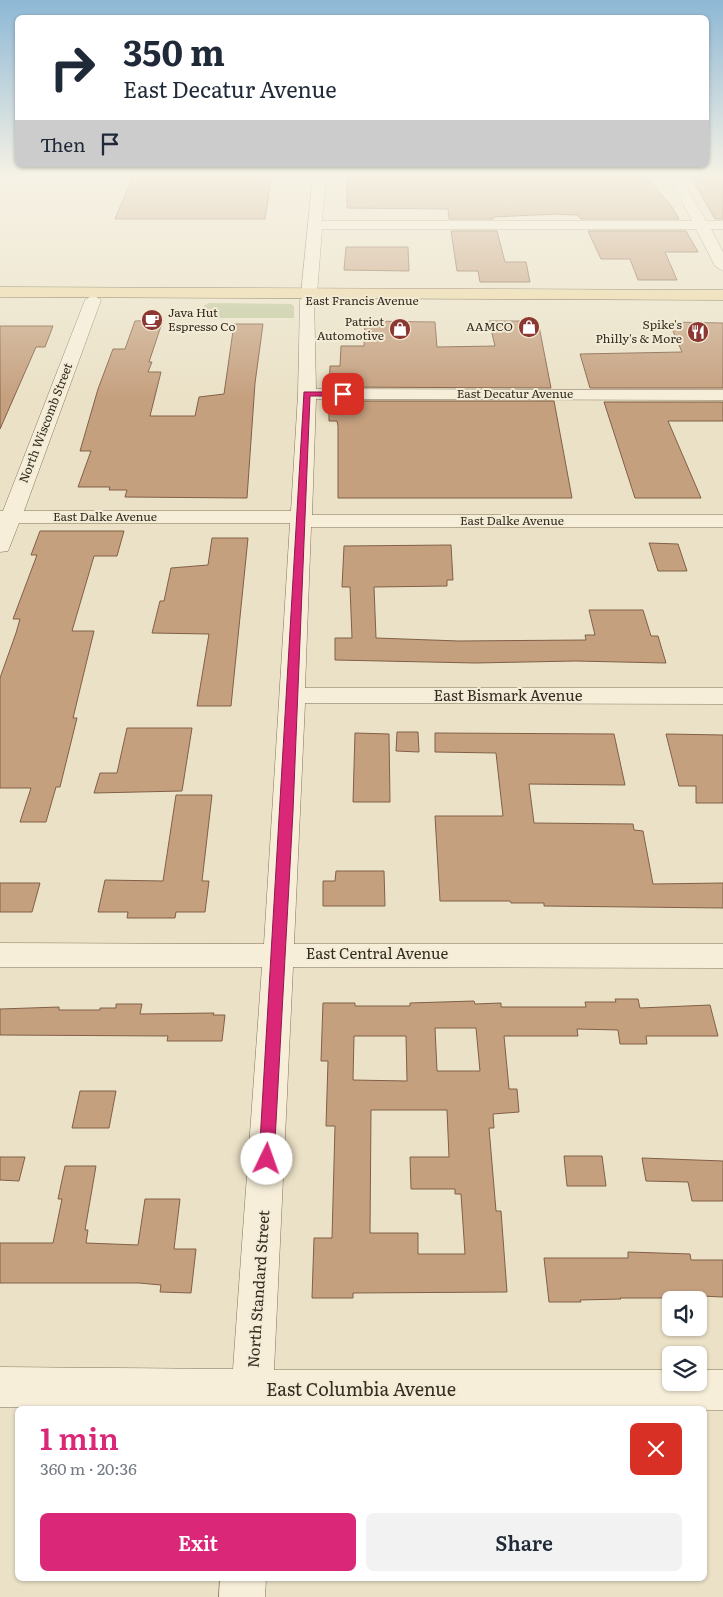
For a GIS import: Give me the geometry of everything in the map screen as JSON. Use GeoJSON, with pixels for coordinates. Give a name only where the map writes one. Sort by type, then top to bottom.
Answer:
{"type":"FeatureCollection","features":[{"type":"Feature","properties":{"kind":"main road","name":"East Francis Avenue"},"geometry":{"type":"LineString","coordinates":[[0,292],[723,302]]}},
{"type":"Feature","properties":{"kind":"main road","name":"East Francis Avenue"},"geometry":{"type":"LineString","coordinates":[[0,300],[723,295]]}},
{"type":"Feature","properties":{"kind":"street","name":"North Standard Street"},"geometry":{"type":"LineString","coordinates":[[252,1400],[293,695],[307,394],[309,297],[314,251]]}},
{"type":"Feature","properties":{"kind":"street"},"geometry":{"type":"LineString","coordinates":[[715,251],[723,266]]}},
{"type":"Feature","properties":{"kind":"street","name":"North Wiscomb Street"},"geometry":{"type":"LineString","coordinates":[[0,546],[6,517],[93,300]]}},
{"type":"Feature","properties":{"kind":"street","name":"East Decatur Avenue"},"geometry":{"type":"LineString","coordinates":[[307,394],[723,395]]}},
{"type":"Feature","properties":{"kind":"street","name":"East Dalke Avenue"},"geometry":{"type":"LineString","coordinates":[[6,517],[723,521]]}},
{"type":"Feature","properties":{"kind":"street","name":"East Bismark Avenue"},"geometry":{"type":"LineString","coordinates":[[293,695],[723,696]]}},
{"type":"Feature","properties":{"kind":"street","name":"East Central Avenue"},"geometry":{"type":"LineString","coordinates":[[0,955],[723,956]]}},
{"type":"Feature","properties":{"kind":"street","name":"East Columbia Avenue"},"geometry":{"type":"LineString","coordinates":[[0,1387],[252,1400],[723,1390]]}},
{"type":"Feature","properties":{"kind":"street"},"geometry":{"type":"LineString","coordinates":[[242,1597],[243,1581]]}},
{"type":"Feature","properties":{"kind":"green space"},"geometry":{"type":"Polygon","coordinates":[[[209,303],[291,304],[294,306],[294,318],[202,318],[204,306],[209,303]]]}},
{"type":"Feature","properties":{"kind":"building"},"geometry":{"type":"Polygon","coordinates":[[[346,251],[408,251],[409,271],[344,270],[346,251]]]}},
{"type":"Feature","properties":{"kind":"building"},"geometry":{"type":"Polygon","coordinates":[[[454,251],[502,251],[505,262],[526,262],[530,282],[480,282],[478,271],[457,271],[454,251]]]}},
{"type":"Feature","properties":{"kind":"building"},"geometry":{"type":"Polygon","coordinates":[[[597,251],[698,252],[665,252],[677,280],[638,280],[630,259],[601,259],[597,251]]]}},
{"type":"Feature","properties":{"kind":"building"},"geometry":{"type":"Polygon","coordinates":[[[163,320],[149,362],[152,362],[148,372],[161,372],[150,416],[195,416],[199,397],[224,394],[234,324],[263,324],[255,383],[247,498],[125,497],[127,490],[109,490],[110,487],[78,487],[91,451],[80,451],[98,389],[113,349],[125,349],[135,321],[163,320]]]}},
{"type":"Feature","properties":{"kind":"building"},"geometry":{"type":"Polygon","coordinates":[[[365,321],[435,322],[437,347],[495,346],[489,321],[538,321],[551,388],[329,387],[330,366],[340,366],[341,346],[364,346],[365,321]]]}},
{"type":"Feature","properties":{"kind":"building"},"geometry":{"type":"Polygon","coordinates":[[[669,322],[723,323],[723,388],[590,388],[580,354],[682,352],[669,322]]]}},
{"type":"Feature","properties":{"kind":"building"},"geometry":{"type":"Polygon","coordinates":[[[0,326],[53,326],[45,347],[36,347],[0,429],[0,326]]]}},
{"type":"Feature","properties":{"kind":"building"},"geometry":{"type":"Polygon","coordinates":[[[329,401],[554,401],[572,498],[338,498],[338,426],[337,421],[329,421],[329,401]]]}},
{"type":"Feature","properties":{"kind":"building"},"geometry":{"type":"Polygon","coordinates":[[[604,402],[723,402],[723,421],[668,421],[701,498],[635,498],[604,402]]]}},
{"type":"Feature","properties":{"kind":"building"},"geometry":{"type":"Polygon","coordinates":[[[40,531],[124,531],[117,556],[94,556],[72,631],[94,631],[73,718],[77,718],[60,787],[56,787],[46,822],[20,822],[31,788],[0,788],[0,678],[20,619],[13,619],[37,555],[31,555],[40,531]]]}},
{"type":"Feature","properties":{"kind":"building"},"geometry":{"type":"Polygon","coordinates":[[[212,538],[248,538],[231,706],[197,706],[209,634],[152,633],[160,601],[164,601],[171,568],[208,565],[212,538]]]}},
{"type":"Feature","properties":{"kind":"building"},"geometry":{"type":"Polygon","coordinates":[[[649,543],[678,544],[687,571],[658,571],[649,543]]]}},
{"type":"Feature","properties":{"kind":"building"},"geometry":{"type":"Polygon","coordinates":[[[451,545],[453,580],[447,580],[447,586],[374,587],[376,638],[459,641],[586,640],[585,635],[595,635],[589,610],[643,610],[651,636],[658,636],[666,663],[576,661],[475,663],[335,660],[335,638],[352,638],[350,587],[342,587],[344,546],[451,545]]]}},
{"type":"Feature","properties":{"kind":"building"},"geometry":{"type":"Polygon","coordinates":[[[127,728],[192,728],[182,791],[94,793],[100,773],[117,773],[127,728]]]}},
{"type":"Feature","properties":{"kind":"building"},"geometry":{"type":"Polygon","coordinates":[[[397,732],[418,732],[419,752],[396,751],[397,732]]]}},
{"type":"Feature","properties":{"kind":"building"},"geometry":{"type":"Polygon","coordinates":[[[355,733],[389,734],[390,802],[353,802],[355,733]]]}},
{"type":"Feature","properties":{"kind":"building"},"geometry":{"type":"Polygon","coordinates":[[[435,733],[614,734],[625,785],[529,784],[534,823],[633,824],[634,830],[643,831],[653,884],[723,883],[723,908],[544,906],[544,903],[511,903],[510,901],[440,901],[435,816],[503,816],[496,753],[435,752],[435,733]]]}},
{"type":"Feature","properties":{"kind":"building"},"geometry":{"type":"Polygon","coordinates":[[[666,734],[723,735],[723,803],[696,803],[696,786],[679,786],[666,734]]]}},
{"type":"Feature","properties":{"kind":"building"},"geometry":{"type":"Polygon","coordinates":[[[176,795],[212,795],[202,881],[209,881],[205,912],[176,912],[175,918],[127,918],[128,912],[98,912],[105,880],[163,881],[176,795]]]}},
{"type":"Feature","properties":{"kind":"building"},"geometry":{"type":"Polygon","coordinates":[[[336,871],[384,871],[385,906],[323,906],[323,881],[335,881],[336,871]]]}},
{"type":"Feature","properties":{"kind":"building"},"geometry":{"type":"Polygon","coordinates":[[[0,883],[40,883],[32,912],[0,912],[0,883]]]}},
{"type":"Feature","properties":{"kind":"building"},"geometry":{"type":"Polygon","coordinates":[[[615,999],[638,999],[640,1008],[710,1005],[718,1036],[646,1036],[647,1044],[620,1044],[618,1030],[577,1029],[578,1036],[504,1036],[509,1089],[517,1089],[519,1112],[493,1114],[494,1128],[489,1128],[496,1211],[501,1211],[507,1292],[353,1293],[353,1298],[312,1298],[314,1238],[332,1238],[335,1126],[326,1126],[328,1061],[321,1061],[323,1003],[355,1003],[355,1006],[410,1006],[410,1003],[474,1001],[475,1004],[501,1003],[501,1007],[586,1007],[585,1002],[616,1002],[615,999]],[[435,1028],[437,1071],[480,1071],[476,1028],[435,1028]],[[354,1036],[353,1080],[407,1081],[406,1036],[354,1036]],[[371,1110],[370,1233],[418,1233],[418,1254],[465,1254],[461,1194],[455,1194],[455,1189],[411,1189],[410,1157],[449,1157],[447,1110],[371,1110]]]}},
{"type":"Feature","properties":{"kind":"building"},"geometry":{"type":"Polygon","coordinates":[[[116,1004],[142,1004],[140,1014],[214,1013],[213,1015],[225,1015],[222,1041],[167,1041],[168,1036],[0,1035],[0,1009],[59,1007],[59,1010],[100,1010],[100,1008],[116,1008],[116,1004]]]}},
{"type":"Feature","properties":{"kind":"building"},"geometry":{"type":"Polygon","coordinates":[[[80,1091],[116,1091],[109,1128],[72,1128],[80,1091]]]}},
{"type":"Feature","properties":{"kind":"building"},"geometry":{"type":"Polygon","coordinates":[[[564,1156],[602,1156],[606,1186],[567,1186],[564,1156]]]}},
{"type":"Feature","properties":{"kind":"building"},"geometry":{"type":"Polygon","coordinates":[[[0,1157],[25,1157],[19,1181],[0,1180],[0,1157]]]}},
{"type":"Feature","properties":{"kind":"building"},"geometry":{"type":"Polygon","coordinates":[[[642,1158],[723,1161],[723,1201],[692,1201],[688,1182],[646,1181],[642,1158]]]}},
{"type":"Feature","properties":{"kind":"building"},"geometry":{"type":"Polygon","coordinates":[[[65,1166],[96,1166],[85,1230],[88,1230],[86,1243],[138,1245],[145,1199],[180,1199],[174,1249],[196,1249],[191,1293],[160,1292],[161,1285],[139,1283],[0,1283],[0,1243],[53,1243],[62,1199],[58,1199],[65,1166]]]}},
{"type":"Feature","properties":{"kind":"building"},"geometry":{"type":"Polygon","coordinates":[[[628,1252],[690,1254],[691,1260],[723,1260],[723,1297],[707,1296],[707,1291],[662,1291],[662,1298],[549,1302],[544,1258],[628,1258],[628,1252]]]}},
{"type":"Feature","properties":{"kind":"place","name":"Java Hut Espresso Co"},"geometry":{"type":"Point","coordinates":[152,320]}},
{"type":"Feature","properties":{"kind":"place","name":"AAMCO"},"geometry":{"type":"Point","coordinates":[529,327]}},
{"type":"Feature","properties":{"kind":"place","name":"Patriot Automotive"},"geometry":{"type":"Point","coordinates":[400,329]}},
{"type":"Feature","properties":{"kind":"place","name":"Spike's Philly's & More"},"geometry":{"type":"Point","coordinates":[698,332]}},
{"type":"Feature","properties":{"kind":"route"},"geometry":{"type":"LineString","coordinates":[[267,1159],[287,811],[307,394],[343,394]]}}]}
